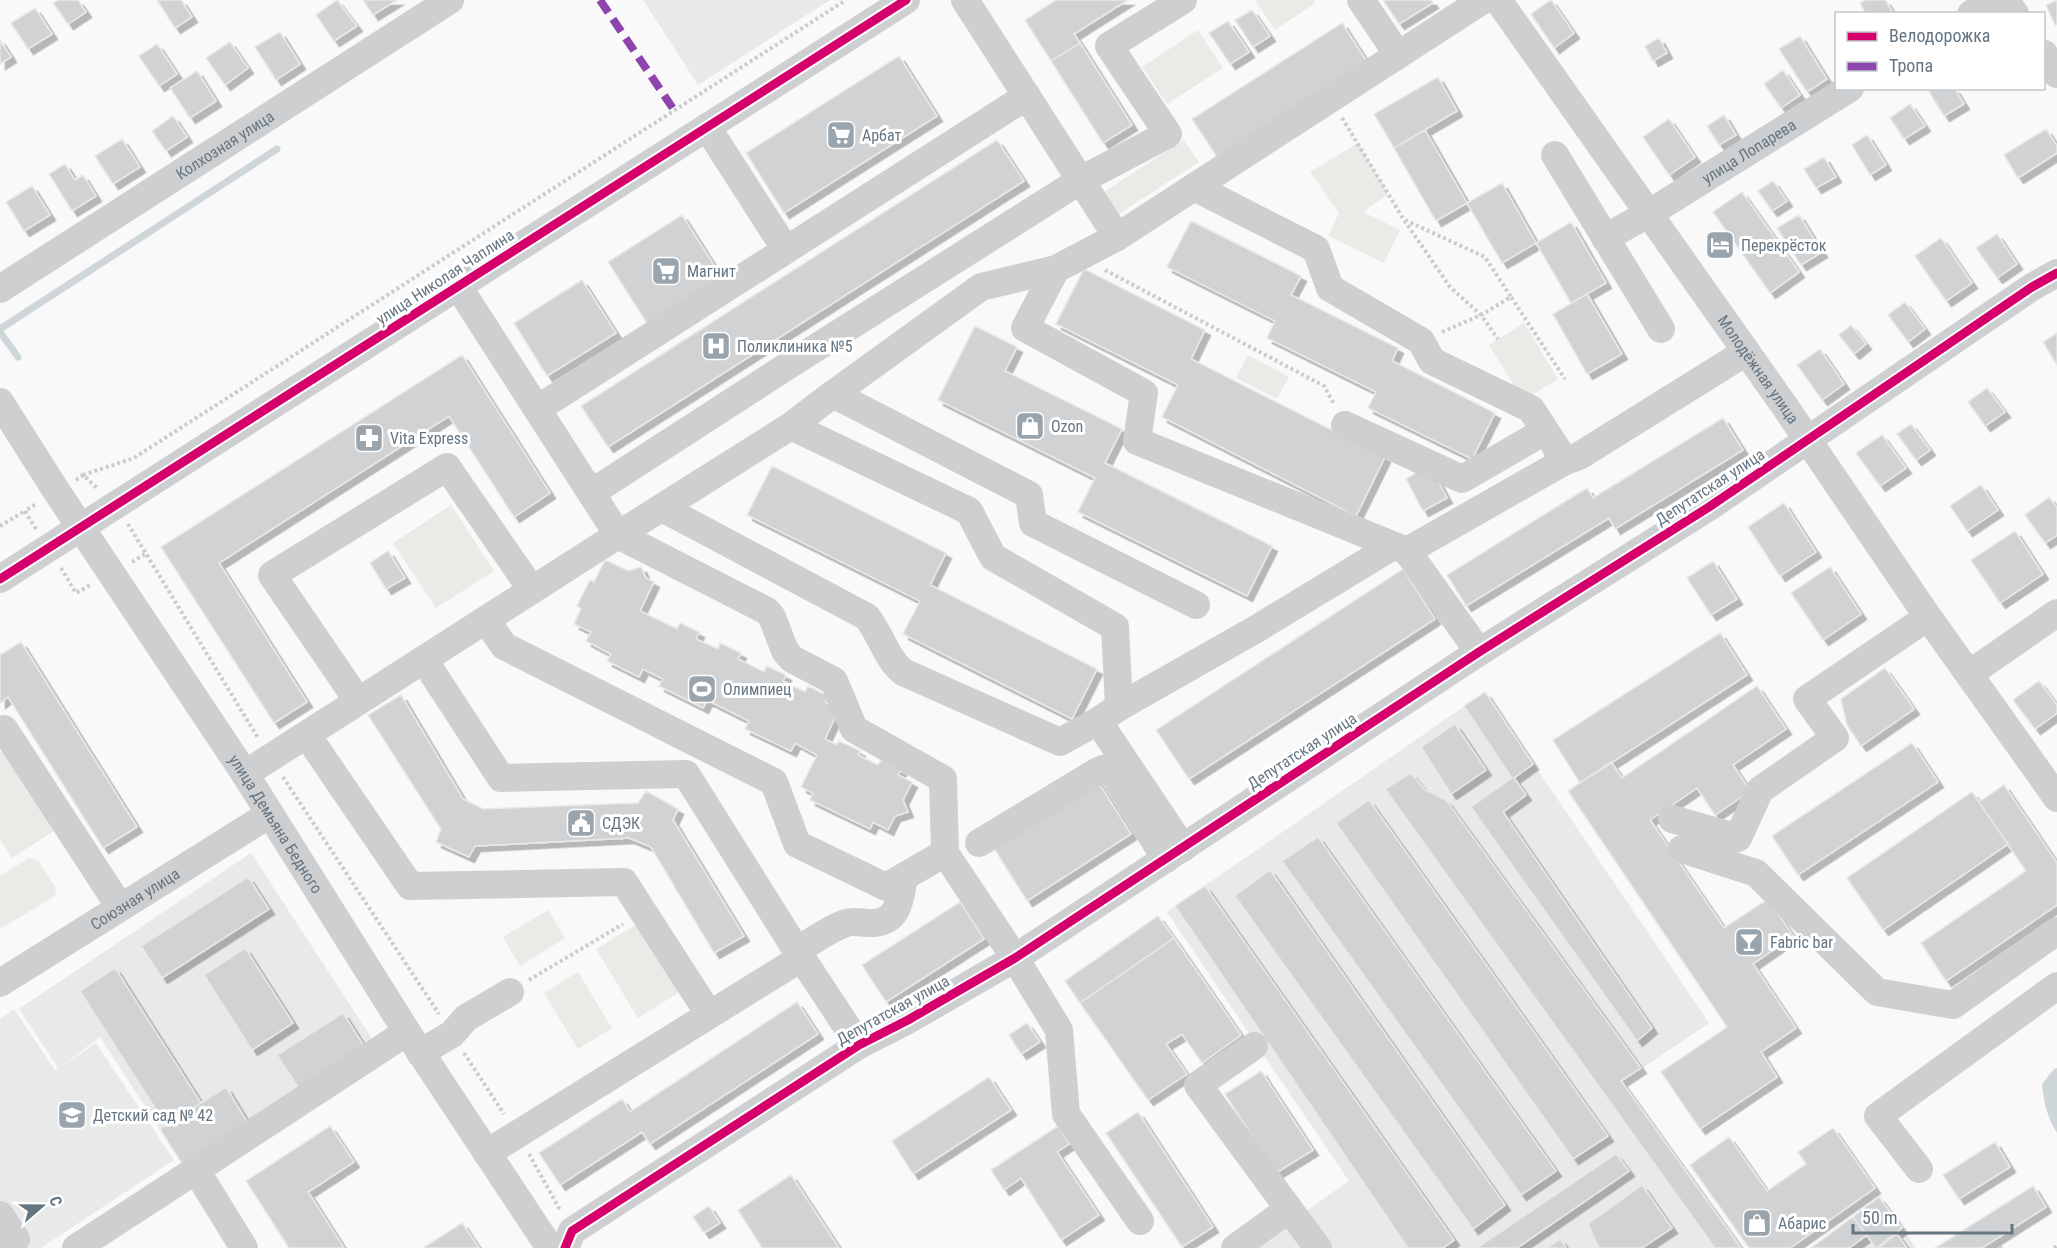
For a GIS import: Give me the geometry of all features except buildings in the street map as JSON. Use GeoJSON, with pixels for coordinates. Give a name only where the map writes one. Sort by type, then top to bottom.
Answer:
{"type":"FeatureCollection","features":[{"type":"Feature","properties":{"kind":"street","name":"Колхозная улица"},"geometry":{"type":"LineString","coordinates":[[0,289],[450,0]]}},
{"type":"Feature","properties":{"kind":"street","name":"улица Николая Чаплина"},"geometry":{"type":"LineString","coordinates":[[0,579],[706,127],[875,8],[906,0]]}},
{"type":"Feature","properties":{"kind":"street"},"geometry":{"type":"LineString","coordinates":[[964,0],[1117,237]]}},
{"type":"Feature","properties":{"kind":"street"},"geometry":{"type":"LineString","coordinates":[[591,494],[795,361],[1081,180],[1168,134],[1109,46],[1182,0]]}},
{"type":"Feature","properties":{"kind":"street"},"geometry":{"type":"LineString","coordinates":[[1361,0],[1398,55]]}},
{"type":"Feature","properties":{"kind":"street"},"geometry":{"type":"LineString","coordinates":[[245,774],[791,426],[981,287],[1068,263],[1117,237],[1483,0]]}},
{"type":"Feature","properties":{"kind":"street","name":"Молодёжная улица"},"geometry":{"type":"LineString","coordinates":[[1498,0],[1808,440],[1928,617],[2057,798]]}},
{"type":"Feature","properties":{"kind":"street"},"geometry":{"type":"LineString","coordinates":[[1974,12],[1993,0]]}},
{"type":"Feature","properties":{"kind":"street"},"geometry":{"type":"LineString","coordinates":[[2045,57],[2057,74]]}},
{"type":"Feature","properties":{"kind":"street","name":"улица Лопарева"},"geometry":{"type":"LineString","coordinates":[[1605,238],[1648,214],[1848,90]]}},
{"type":"Feature","properties":{"kind":"street"},"geometry":{"type":"LineString","coordinates":[[537,409],[1027,96]]}},
{"type":"Feature","properties":{"kind":"street"},"geometry":{"type":"LineString","coordinates":[[706,127],[786,250]]}},
{"type":"Feature","properties":{"kind":"street"},"geometry":{"type":"LineString","coordinates":[[1555,155],[1661,329]]}},
{"type":"Feature","properties":{"kind":"street"},"geometry":{"type":"LineString","coordinates":[[1194,187],[1316,249],[1330,288],[1421,341],[1432,361],[1531,409],[1564,461]]}},
{"type":"Feature","properties":{"kind":"street"},"geometry":{"type":"LineString","coordinates":[[1068,263],[1025,328],[1144,393],[1137,441],[1400,548],[1479,652]]}},
{"type":"Feature","properties":{"kind":"street","name":"Депутатская улица"},"geometry":{"type":"LineString","coordinates":[[562,1242],[859,1045],[901,1024],[1014,958],[1479,652],[1708,507],[2032,287],[2057,273]]}},
{"type":"Feature","properties":{"kind":"street"},"geometry":{"type":"LineString","coordinates":[[458,286],[618,535],[767,611],[776,626],[785,651],[792,659],[834,681],[854,729],[943,779],[945,853],[1059,1030],[1066,1114],[1140,1221]]}},
{"type":"Feature","properties":{"kind":"street"},"geometry":{"type":"LineString","coordinates":[[662,508],[867,617],[878,630],[895,665],[903,672],[1060,742],[1400,548],[1564,461],[1579,456],[1746,352]]}},
{"type":"Feature","properties":{"kind":"street"},"geometry":{"type":"LineString","coordinates":[[833,394],[1029,495],[1033,523],[1196,605]]}},
{"type":"Feature","properties":{"kind":"street","name":"улица Демьяна Бедного"},"geometry":{"type":"LineString","coordinates":[[0,402],[245,774],[413,1042],[487,1153],[562,1242]]}},
{"type":"Feature","properties":{"kind":"street"},"geometry":{"type":"LineString","coordinates":[[1346,425],[1462,479],[1545,431]]}},
{"type":"Feature","properties":{"kind":"street"},"geometry":{"type":"LineString","coordinates":[[791,426],[969,511],[993,557],[1115,627],[1108,714],[1174,853]]}},
{"type":"Feature","properties":{"kind":"street"},"geometry":{"type":"LineString","coordinates":[[358,702],[272,575],[447,467],[532,590]]}},
{"type":"Feature","properties":{"kind":"street"},"geometry":{"type":"LineString","coordinates":[[1969,674],[2057,613]]}},
{"type":"Feature","properties":{"kind":"street"},"geometry":{"type":"LineString","coordinates":[[1672,819],[1738,838],[1760,790],[1836,738],[1808,699],[1928,617]]}},
{"type":"Feature","properties":{"kind":"street"},"geometry":{"type":"LineString","coordinates":[[486,620],[504,646],[774,782],[797,844],[886,887],[945,853]]}},
{"type":"Feature","properties":{"kind":"street"},"geometry":{"type":"LineString","coordinates":[[424,660],[501,778],[686,774],[859,1045]]}},
{"type":"Feature","properties":{"kind":"street"},"geometry":{"type":"LineString","coordinates":[[0,731],[4,729],[120,907]]}},
{"type":"Feature","properties":{"kind":"street"},"geometry":{"type":"LineString","coordinates":[[307,735],[410,886],[624,882],[709,1014]]}},
{"type":"Feature","properties":{"kind":"street"},"geometry":{"type":"LineString","coordinates":[[979,843],[1106,768],[1112,772],[1174,853]]}},
{"type":"Feature","properties":{"kind":"street","name":"Союзная улица"},"geometry":{"type":"LineString","coordinates":[[0,983],[270,814]]}},
{"type":"Feature","properties":{"kind":"street"},"geometry":{"type":"LineString","coordinates":[[1682,849],[1756,873],[1877,992],[1953,1005],[2057,931]]}},
{"type":"Feature","properties":{"kind":"street"},"geometry":{"type":"LineString","coordinates":[[487,1153],[709,1014],[838,926],[849,922],[874,923],[894,915],[904,877]]}},
{"type":"Feature","properties":{"kind":"street"},"geometry":{"type":"LineString","coordinates":[[1919,1169],[1878,1116],[2057,986]]}},
{"type":"Feature","properties":{"kind":"street"},"geometry":{"type":"LineString","coordinates":[[76,1248],[196,1170],[413,1042],[452,1034],[466,1018],[510,992]]}},
{"type":"Feature","properties":{"kind":"street"},"geometry":{"type":"LineString","coordinates":[[1254,1046],[1198,1085],[1318,1248]]}},
{"type":"Feature","properties":{"kind":"street"},"geometry":{"type":"LineString","coordinates":[[196,1170],[244,1248]]}},
{"type":"Feature","properties":{"kind":"street"},"geometry":{"type":"LineString","coordinates":[[1235,1248],[1290,1209]]}},
{"type":"Feature","properties":{"kind":"street"},"geometry":{"type":"LineString","coordinates":[[0,1215],[16,1239],[3,1248]]}},
{"type":"Feature","properties":{"kind":"path"},"geometry":{"type":"LineString","coordinates":[[83,475],[134,458],[846,0]]}},
{"type":"Feature","properties":{"kind":"path"},"geometry":{"type":"LineString","coordinates":[[1330,99],[1404,220],[1450,286],[1481,315],[1498,339]]}},
{"type":"Feature","properties":{"kind":"path"},"geometry":{"type":"LineString","coordinates":[[1404,220],[1485,257],[1564,379]]}},
{"type":"Feature","properties":{"kind":"path"},"geometry":{"type":"LineString","coordinates":[[1068,263],[1324,386],[1346,425]]}},
{"type":"Feature","properties":{"kind":"path"},"geometry":{"type":"LineString","coordinates":[[1421,341],[1481,315],[1511,297]]}},
{"type":"Feature","properties":{"kind":"path"},"geometry":{"type":"LineString","coordinates":[[0,526],[25,511]]}},
{"type":"Feature","properties":{"kind":"path"},"geometry":{"type":"LineString","coordinates":[[147,553],[270,758],[517,1134],[562,1242]]}},
{"type":"Feature","properties":{"kind":"path"},"geometry":{"type":"LineString","coordinates":[[510,992],[644,911]]}},
{"type":"Feature","properties":{"kind":"shaded area"},"geometry":{"type":"Polygon","coordinates":[[[643,0],[830,0],[698,85],[643,0]]]}},
{"type":"Feature","properties":{"kind":"shaded area"},"geometry":{"type":"Polygon","coordinates":[[[1255,0],[1313,0],[1315,3],[1275,30],[1255,0]]]}},
{"type":"Feature","properties":{"kind":"shaded area"},"geometry":{"type":"Polygon","coordinates":[[[1198,30],[1223,68],[1167,104],[1142,67],[1198,30]]]}},
{"type":"Feature","properties":{"kind":"shaded area"},"geometry":{"type":"Polygon","coordinates":[[[1184,140],[1199,162],[1114,217],[1099,195],[1184,140]]]}},
{"type":"Feature","properties":{"kind":"shaded area"},"geometry":{"type":"Polygon","coordinates":[[[1358,143],[1388,194],[1363,212],[1400,230],[1384,263],[1328,236],[1339,213],[1310,172],[1358,143]]]}},
{"type":"Feature","properties":{"kind":"shaded area"},"geometry":{"type":"Polygon","coordinates":[[[1524,323],[1558,379],[1523,400],[1489,345],[1524,323]]]}},
{"type":"Feature","properties":{"kind":"shaded area"},"geometry":{"type":"Polygon","coordinates":[[[1248,355],[1289,377],[1277,399],[1236,378],[1248,355]]]}},
{"type":"Feature","properties":{"kind":"shaded area"},"geometry":{"type":"Polygon","coordinates":[[[451,505],[494,571],[436,608],[393,543],[451,505]]]}},
{"type":"Feature","properties":{"kind":"shaded area"},"geometry":{"type":"Polygon","coordinates":[[[1485,692],[1709,1023],[1622,1082],[1741,1248],[1253,1248],[1349,1181],[1167,912],[1485,692]]]}},
{"type":"Feature","properties":{"kind":"shaded area"},"geometry":{"type":"Polygon","coordinates":[[[6,748],[57,829],[12,858],[0,839],[0,752],[6,748]]]}},
{"type":"Feature","properties":{"kind":"shaded area"},"geometry":{"type":"Polygon","coordinates":[[[251,853],[384,1057],[194,1182],[100,1037],[59,1068],[96,1043],[174,1160],[41,1248],[0,1248],[0,1019],[14,1009],[55,1070],[58,1068],[19,1009],[251,853]]]}},
{"type":"Feature","properties":{"kind":"shaded area"},"geometry":{"type":"Polygon","coordinates":[[[29,858],[38,860],[56,888],[55,896],[0,929],[0,876],[29,858]]]}},
{"type":"Feature","properties":{"kind":"shaded area"},"geometry":{"type":"Polygon","coordinates":[[[548,910],[565,938],[520,966],[503,937],[548,910]]]}},
{"type":"Feature","properties":{"kind":"shaded area"},"geometry":{"type":"Polygon","coordinates":[[[639,923],[681,991],[638,1018],[596,949],[639,923]]]}},
{"type":"Feature","properties":{"kind":"shaded area"},"geometry":{"type":"Polygon","coordinates":[[[578,972],[612,1028],[578,1049],[544,993],[578,972]]]}},
{"type":"Feature","properties":{"kind":"shaded area"},"geometry":{"type":"Polygon","coordinates":[[[2057,1068],[2057,1133],[2046,1110],[2042,1084],[2057,1068]]]}},
{"type":"Feature","properties":{"kind":"shaded area"},"geometry":{"type":"Polygon","coordinates":[[[1880,1196],[1916,1248],[1811,1248],[1880,1196]]]}},
{"type":"Feature","properties":{"kind":"waterway"},"geometry":{"type":"LineString","coordinates":[[0,329],[277,149]]}},
{"type":"Feature","properties":{"kind":"waterway"},"geometry":{"type":"LineString","coordinates":[[0,332],[18,357]]}},
{"type":"Feature","properties":{"kind":"marked path"},"geometry":{"type":"LineString","coordinates":[[600,0],[674,110]]}},
{"type":"Feature","properties":{"kind":"cycle path"},"geometry":{"type":"LineString","coordinates":[[0,579],[906,0]]}},
{"type":"Feature","properties":{"kind":"cycle path"},"geometry":{"type":"LineString","coordinates":[[565,1248],[572,1231],[859,1045],[908,1020],[1015,958],[1479,652],[1709,507],[2032,287],[2057,273]]}},
{"type":"Feature","properties":{"kind":"place","name":"Арбат"},"geometry":{"type":"Point","coordinates":[841,135]}},
{"type":"Feature","properties":{"kind":"place","name":"Перекрёсток"},"geometry":{"type":"Point","coordinates":[1720,245]}},
{"type":"Feature","properties":{"kind":"place","name":"Магнит"},"geometry":{"type":"Point","coordinates":[666,271]}},
{"type":"Feature","properties":{"kind":"place","name":"Поликлиника №5"},"geometry":{"type":"Point","coordinates":[716,346]}},
{"type":"Feature","properties":{"kind":"place","name":"Ozon"},"geometry":{"type":"Point","coordinates":[1030,426]}},
{"type":"Feature","properties":{"kind":"place","name":"Vita Express"},"geometry":{"type":"Point","coordinates":[369,438]}},
{"type":"Feature","properties":{"kind":"place","name":"Олимпиец"},"geometry":{"type":"Point","coordinates":[702,689]}},
{"type":"Feature","properties":{"kind":"place","name":"СДЭК"},"geometry":{"type":"Point","coordinates":[581,823]}},
{"type":"Feature","properties":{"kind":"place","name":"Fabric bar"},"geometry":{"type":"Point","coordinates":[1749,942]}},
{"type":"Feature","properties":{"kind":"place","name":"Детский сад № 42"},"geometry":{"type":"Point","coordinates":[72,1115]}},
{"type":"Feature","properties":{"kind":"place","name":"Абарис"},"geometry":{"type":"Point","coordinates":[1757,1223]}}]}
